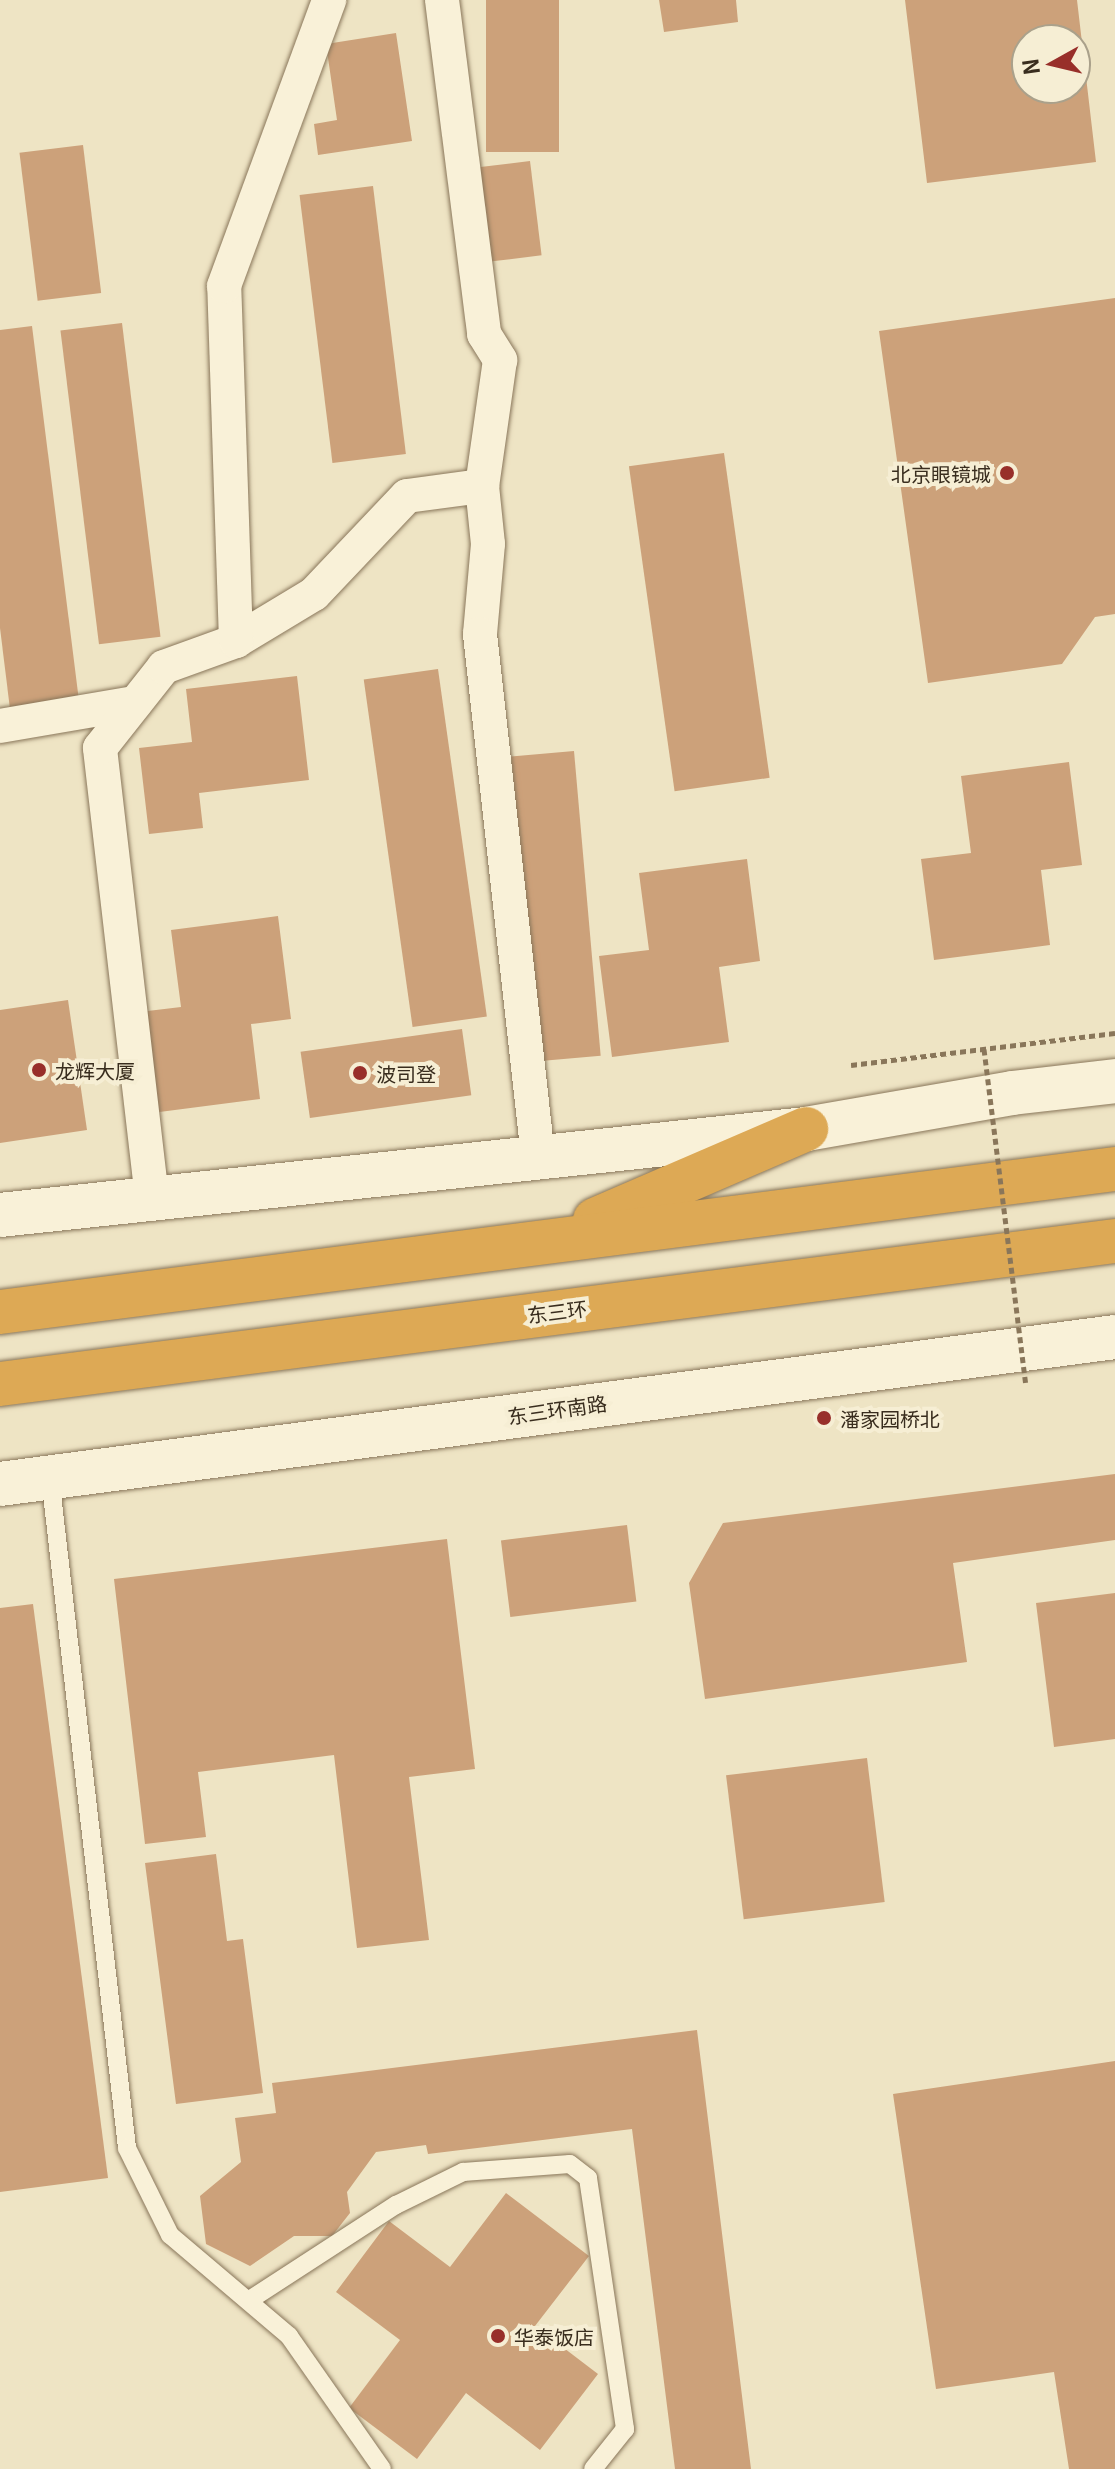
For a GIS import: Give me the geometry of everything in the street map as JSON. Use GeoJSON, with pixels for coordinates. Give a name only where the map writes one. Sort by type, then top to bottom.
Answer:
{"type":"FeatureCollection","features":[{"type":"Feature","properties":{"kind":"highway"},"geometry":{"type":"LineString","coordinates":[[547,1241],[806,1129]]}},
{"type":"Feature","properties":{"kind":"highway"},"geometry":{"type":"LineString","coordinates":[[0,1312],[1115,1169]]}},
{"type":"Feature","properties":{"kind":"highway","name":"东三环"},"geometry":{"type":"LineString","coordinates":[[0,1384],[1115,1241]]}},
{"type":"Feature","properties":{"kind":"highway"},"geometry":{"type":"LineString","coordinates":[[0,1295],[83,1302]]}},
{"type":"Feature","properties":{"kind":"street"},"geometry":{"type":"LineString","coordinates":[[236,641],[224,286],[329,0]]}},
{"type":"Feature","properties":{"kind":"street"},"geometry":{"type":"LineString","coordinates":[[442,0],[484,334],[500,360],[482,486],[488,544],[480,634],[538,1157]]}},
{"type":"Feature","properties":{"kind":"street"},"geometry":{"type":"LineString","coordinates":[[152,1198],[100,748],[164,667],[236,641],[314,594],[407,496],[482,486]]}},
{"type":"Feature","properties":{"kind":"street"},"geometry":{"type":"LineString","coordinates":[[0,726],[135,703]]}},
{"type":"Feature","properties":{"kind":"street"},"geometry":{"type":"LineString","coordinates":[[0,1215],[806,1129],[1012,1093],[1115,1081]]}},
{"type":"Feature","properties":{"kind":"street","name":"东三环南路"},"geometry":{"type":"LineString","coordinates":[[0,1484],[1115,1337]]}},
{"type":"Feature","properties":{"kind":"lane"},"geometry":{"type":"LineString","coordinates":[[50,1477],[127,2148],[170,2235],[251,2299],[289,2336],[382,2469]]}},
{"type":"Feature","properties":{"kind":"lane"},"geometry":{"type":"LineString","coordinates":[[251,2299],[396,2205],[463,2172],[570,2164],[588,2178],[625,2429],[593,2469]]}},
{"type":"Feature","properties":{"kind":"path"},"geometry":{"type":"LineString","coordinates":[[851,1065],[1115,1033]]}},
{"type":"Feature","properties":{"kind":"path"},"geometry":{"type":"LineString","coordinates":[[984,1049],[1026,1385]]}},
{"type":"Feature","properties":{"kind":"building"},"geometry":{"type":"Polygon","coordinates":[[[486,0],[559,0],[559,152],[486,152],[486,0]]]}},
{"type":"Feature","properties":{"kind":"building"},"geometry":{"type":"Polygon","coordinates":[[[659,0],[736,0],[738,22],[664,32],[659,0]]]}},
{"type":"Feature","properties":{"kind":"building"},"geometry":{"type":"Polygon","coordinates":[[[905,0],[1077,0],[1080,24],[1011,24],[1011,104],[1089,104],[1096,162],[927,183],[905,0]]]}},
{"type":"Feature","properties":{"kind":"building"},"geometry":{"type":"Polygon","coordinates":[[[396,33],[412,141],[318,155],[314,124],[337,120],[326,44],[396,33]]]}},
{"type":"Feature","properties":{"kind":"building"},"geometry":{"type":"Polygon","coordinates":[[[83,145],[101,293],[38,301],[19,153],[83,145]]]}},
{"type":"Feature","properties":{"kind":"building"},"geometry":{"type":"Polygon","coordinates":[[[530,161],[542,255],[488,262],[476,168],[530,161]]]}},
{"type":"Feature","properties":{"kind":"building"},"geometry":{"type":"Polygon","coordinates":[[[373,186],[406,454],[332,463],[300,195],[373,186]]]}},
{"type":"Feature","properties":{"kind":"building","name":"北京眼镜城"},"geometry":{"type":"Polygon","coordinates":[[[1115,298],[1115,614],[1095,617],[1062,664],[928,683],[879,331],[1115,298]]]}},
{"type":"Feature","properties":{"kind":"building"},"geometry":{"type":"Polygon","coordinates":[[[122,323],[161,637],[99,644],[60,331],[122,323]]]}},
{"type":"Feature","properties":{"kind":"building"},"geometry":{"type":"Polygon","coordinates":[[[32,326],[79,701],[10,709],[0,628],[0,330],[32,326]]]}},
{"type":"Feature","properties":{"kind":"building"},"geometry":{"type":"Polygon","coordinates":[[[724,453],[770,778],[675,791],[629,466],[724,453]]]}},
{"type":"Feature","properties":{"kind":"building"},"geometry":{"type":"Polygon","coordinates":[[[438,669],[487,1017],[413,1027],[364,679],[438,669]]]}},
{"type":"Feature","properties":{"kind":"building"},"geometry":{"type":"Polygon","coordinates":[[[297,676],[309,780],[199,793],[203,828],[149,834],[139,748],[192,742],[186,689],[297,676]]]}},
{"type":"Feature","properties":{"kind":"building"},"geometry":{"type":"Polygon","coordinates":[[[574,751],[601,1056],[538,1061],[511,756],[574,751]]]}},
{"type":"Feature","properties":{"kind":"building"},"geometry":{"type":"Polygon","coordinates":[[[1069,762],[1082,865],[1041,870],[1050,945],[934,960],[921,859],[971,853],[961,776],[1069,762]]]}},
{"type":"Feature","properties":{"kind":"building"},"geometry":{"type":"Polygon","coordinates":[[[747,859],[760,961],[719,967],[729,1042],[612,1057],[599,956],[649,950],[639,873],[747,859]]]}},
{"type":"Feature","properties":{"kind":"building"},"geometry":{"type":"Polygon","coordinates":[[[278,916],[291,1019],[251,1024],[260,1099],[144,1114],[131,1013],[181,1007],[171,930],[278,916]]]}},
{"type":"Feature","properties":{"kind":"building","name":"龙辉大厦"},"geometry":{"type":"Polygon","coordinates":[[[68,1000],[87,1130],[0,1143],[0,1010],[68,1000]]]}},
{"type":"Feature","properties":{"kind":"building"},"geometry":{"type":"Polygon","coordinates":[[[462,1029],[471,1095],[310,1118],[301,1052],[462,1029]]]}},
{"type":"Feature","properties":{"kind":"building"},"geometry":{"type":"Polygon","coordinates":[[[1115,1474],[1115,1540],[953,1563],[967,1662],[705,1699],[689,1583],[723,1523],[1115,1474]]]}},
{"type":"Feature","properties":{"kind":"building"},"geometry":{"type":"Polygon","coordinates":[[[627,1525],[636,1601],[510,1617],[501,1540],[627,1525]]]}},
{"type":"Feature","properties":{"kind":"building"},"geometry":{"type":"Polygon","coordinates":[[[447,1539],[475,1769],[409,1777],[429,1940],[357,1948],[334,1755],[198,1772],[206,1837],[145,1844],[114,1579],[447,1539]]]}},
{"type":"Feature","properties":{"kind":"building"},"geometry":{"type":"Polygon","coordinates":[[[1115,1593],[1115,1739],[1054,1747],[1036,1603],[1115,1593]]]}},
{"type":"Feature","properties":{"kind":"building"},"geometry":{"type":"Polygon","coordinates":[[[33,1604],[108,2178],[0,2192],[0,1608],[33,1604]]]}},
{"type":"Feature","properties":{"kind":"building"},"geometry":{"type":"Polygon","coordinates":[[[867,1758],[885,1902],[744,1919],[726,1775],[867,1758]]]}},
{"type":"Feature","properties":{"kind":"building"},"geometry":{"type":"Polygon","coordinates":[[[216,1854],[227,1941],[243,1939],[263,2093],[176,2104],[145,1863],[216,1854]]]}},
{"type":"Feature","properties":{"kind":"building"},"geometry":{"type":"Polygon","coordinates":[[[697,2030],[751,2469],[675,2469],[632,2129],[428,2154],[426,2145],[376,2152],[347,2192],[350,2213],[332,2236],[294,2236],[250,2266],[206,2244],[200,2196],[241,2162],[235,2118],[276,2113],[272,2083],[697,2030]]]}},
{"type":"Feature","properties":{"kind":"building"},"geometry":{"type":"Polygon","coordinates":[[[1115,2061],[1115,2469],[1069,2469],[1054,2372],[936,2389],[893,2094],[1115,2061]]]}},
{"type":"Feature","properties":{"kind":"building"},"geometry":{"type":"Polygon","coordinates":[[[506,2193],[589,2256],[535,2326],[598,2374],[540,2450],[466,2393],[417,2459],[349,2408],[400,2340],[336,2292],[389,2221],[450,2267],[506,2193]]]}},
{"type":"Feature","properties":{"kind":"place","name":"北京眼镜城"},"geometry":{"type":"Point","coordinates":[1007,473]}},
{"type":"Feature","properties":{"kind":"place","name":"龙辉大厦"},"geometry":{"type":"Point","coordinates":[39,1070]}},
{"type":"Feature","properties":{"kind":"place","name":"波司登"},"geometry":{"type":"Point","coordinates":[360,1073]}},
{"type":"Feature","properties":{"kind":"place","name":"潘家园桥北"},"geometry":{"type":"Point","coordinates":[824,1418]}},
{"type":"Feature","properties":{"kind":"place","name":"华泰饭店"},"geometry":{"type":"Point","coordinates":[498,2336]}}]}
